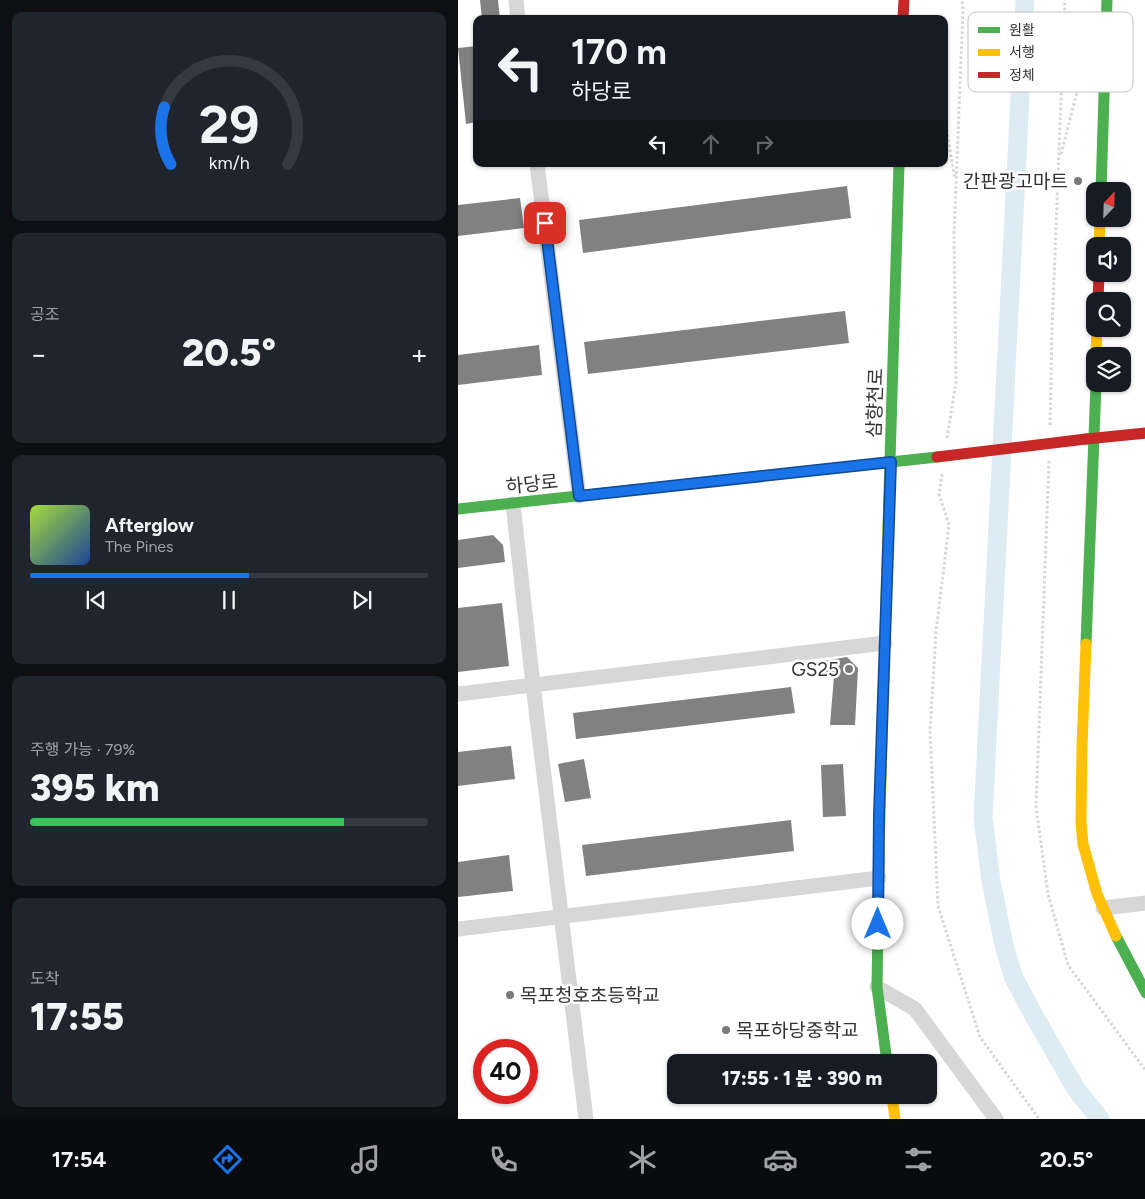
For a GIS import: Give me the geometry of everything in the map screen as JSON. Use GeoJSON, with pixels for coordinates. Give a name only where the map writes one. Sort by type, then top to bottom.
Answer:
{"type":"FeatureCollection","features":[{"type":"Feature","properties":{"kind":"street"},"geometry":{"type":"LineString","coordinates":[[516,0],[518,15]]}},
{"type":"Feature","properties":{"kind":"street"},"geometry":{"type":"LineString","coordinates":[[903,15],[904,0]]}},
{"type":"Feature","properties":{"kind":"street"},"geometry":{"type":"LineString","coordinates":[[1101,182],[1104,92]]}},
{"type":"Feature","properties":{"kind":"street"},"geometry":{"type":"LineString","coordinates":[[537,167],[579,496]]}},
{"type":"Feature","properties":{"kind":"street","name":"삼향천로"},"geometry":{"type":"LineString","coordinates":[[886,1054],[878,987],[878,878],[899,167]]}},
{"type":"Feature","properties":{"kind":"street"},"geometry":{"type":"LineString","coordinates":[[1095,392],[1090,438],[1081,822],[1083,844],[1096,894],[1127,959],[1146,993]]}},
{"type":"Feature","properties":{"kind":"street"},"geometry":{"type":"LineString","coordinates":[[1090,438],[1146,433]]}},
{"type":"Feature","properties":{"kind":"street","name":"하당로"},"geometry":{"type":"LineString","coordinates":[[458,509],[891,462],[940,461],[1090,438]]}},
{"type":"Feature","properties":{"kind":"street"},"geometry":{"type":"LineString","coordinates":[[513,504],[586,1119]]}},
{"type":"Feature","properties":{"kind":"street"},"geometry":{"type":"LineString","coordinates":[[458,694],[885,643]]}},
{"type":"Feature","properties":{"kind":"street"},"geometry":{"type":"LineString","coordinates":[[458,929],[878,878]]}},
{"type":"Feature","properties":{"kind":"street"},"geometry":{"type":"LineString","coordinates":[[1103,908],[1146,903]]}},
{"type":"Feature","properties":{"kind":"street"},"geometry":{"type":"LineString","coordinates":[[878,987],[914,1010],[996,1119]]}},
{"type":"Feature","properties":{"kind":"street"},"geometry":{"type":"LineString","coordinates":[[894,1104],[896,1119]]}},
{"type":"Feature","properties":{"kind":"path"},"geometry":{"type":"LineString","coordinates":[[946,447],[956,382],[954,235],[962,0]]}},
{"type":"Feature","properties":{"kind":"path"},"geometry":{"type":"LineString","coordinates":[[1050,427],[1062,92]]}},
{"type":"Feature","properties":{"kind":"path"},"geometry":{"type":"LineString","coordinates":[[1059,162],[1077,92]]}},
{"type":"Feature","properties":{"kind":"path"},"geometry":{"type":"LineString","coordinates":[[948,138],[956,185]]}},
{"type":"Feature","properties":{"kind":"path"},"geometry":{"type":"LineString","coordinates":[[1049,456],[1036,807],[1048,894],[1068,965],[1146,1071]]}},
{"type":"Feature","properties":{"kind":"path"},"geometry":{"type":"LineString","coordinates":[[940,461],[939,494],[949,525],[936,632],[930,731],[938,906],[980,1037],[1039,1119]]}},
{"type":"Feature","properties":{"kind":"building"},"geometry":{"type":"Polygon","coordinates":[[[480,0],[498,0],[500,15],[482,15],[480,0]]]}},
{"type":"Feature","properties":{"kind":"building"},"geometry":{"type":"Polygon","coordinates":[[[473,46],[473,123],[466,124],[458,48],[473,46]]]}},
{"type":"Feature","properties":{"kind":"building"},"geometry":{"type":"Polygon","coordinates":[[[847,186],[851,218],[583,253],[579,220],[847,186]]]}},
{"type":"Feature","properties":{"kind":"building"},"geometry":{"type":"Polygon","coordinates":[[[520,198],[524,228],[458,236],[458,205],[520,198]]]}},
{"type":"Feature","properties":{"kind":"building"},"geometry":{"type":"Polygon","coordinates":[[[845,311],[849,343],[588,374],[584,342],[845,311]]]}},
{"type":"Feature","properties":{"kind":"building"},"geometry":{"type":"Polygon","coordinates":[[[539,345],[542,375],[458,385],[458,355],[539,345]]]}},
{"type":"Feature","properties":{"kind":"building"},"geometry":{"type":"Polygon","coordinates":[[[493,535],[503,545],[505,562],[458,568],[458,540],[493,535]]]}},
{"type":"Feature","properties":{"kind":"building"},"geometry":{"type":"Polygon","coordinates":[[[502,603],[509,666],[458,672],[458,608],[502,603]]]}},
{"type":"Feature","properties":{"kind":"building"},"geometry":{"type":"Polygon","coordinates":[[[847,657],[858,668],[855,725],[830,725],[834,676],[824,675],[824,661],[847,657]]]}},
{"type":"Feature","properties":{"kind":"building"},"geometry":{"type":"Polygon","coordinates":[[[791,687],[795,713],[576,739],[573,713],[791,687]]]}},
{"type":"Feature","properties":{"kind":"building"},"geometry":{"type":"Polygon","coordinates":[[[511,746],[515,779],[458,786],[458,752],[511,746]]]}},
{"type":"Feature","properties":{"kind":"building"},"geometry":{"type":"Polygon","coordinates":[[[584,759],[591,798],[565,802],[558,764],[584,759]]]}},
{"type":"Feature","properties":{"kind":"building"},"geometry":{"type":"Polygon","coordinates":[[[843,764],[846,816],[823,817],[821,765],[843,764]]]}},
{"type":"Feature","properties":{"kind":"building"},"geometry":{"type":"Polygon","coordinates":[[[791,820],[794,851],[586,876],[582,845],[791,820]]]}},
{"type":"Feature","properties":{"kind":"building"},"geometry":{"type":"Polygon","coordinates":[[[509,855],[513,891],[458,897],[458,862],[509,855]]]}},
{"type":"Feature","properties":{"kind":"waterway"},"geometry":{"type":"LineString","coordinates":[[1024,12],[1025,0]]}},
{"type":"Feature","properties":{"kind":"waterway"},"geometry":{"type":"LineString","coordinates":[[1020,92],[983,818],[991,881],[1004,945],[1013,976],[1076,1089],[1100,1119]]}},
{"type":"Feature","properties":{"kind":"traffic: fast"},"geometry":{"type":"LineString","coordinates":[[1107,0],[1107,12]]}},
{"type":"Feature","properties":{"kind":"traffic: fast"},"geometry":{"type":"LineString","coordinates":[[1101,182],[1104,92]]}},
{"type":"Feature","properties":{"kind":"traffic: fast"},"geometry":{"type":"LineString","coordinates":[[888,526],[899,167]]}},
{"type":"Feature","properties":{"kind":"traffic: fast"},"geometry":{"type":"LineString","coordinates":[[1086,644],[1096,392]]}},
{"type":"Feature","properties":{"kind":"traffic: fast"},"geometry":{"type":"LineString","coordinates":[[458,509],[937,457]]}},
{"type":"Feature","properties":{"kind":"traffic: fast"},"geometry":{"type":"LineString","coordinates":[[879,855],[877,987],[886,1054]]}},
{"type":"Feature","properties":{"kind":"traffic: fast"},"geometry":{"type":"LineString","coordinates":[[1116,936],[1146,993]]}},
{"type":"Feature","properties":{"kind":"traffic: slow"},"geometry":{"type":"LineString","coordinates":[[1099,237],[1100,228]]}},
{"type":"Feature","properties":{"kind":"traffic: slow"},"geometry":{"type":"LineString","coordinates":[[1096,347],[1097,337]]}},
{"type":"Feature","properties":{"kind":"traffic: slow"},"geometry":{"type":"LineString","coordinates":[[879,855],[888,526]]}},
{"type":"Feature","properties":{"kind":"traffic: slow"},"geometry":{"type":"LineString","coordinates":[[1086,644],[1082,746],[1081,822],[1083,844],[1097,894],[1116,936]]}},
{"type":"Feature","properties":{"kind":"traffic: slow"},"geometry":{"type":"LineString","coordinates":[[893,1104],[895,1119]]}},
{"type":"Feature","properties":{"kind":"traffic: jam"},"geometry":{"type":"LineString","coordinates":[[903,15],[904,0]]}},
{"type":"Feature","properties":{"kind":"traffic: jam"},"geometry":{"type":"LineString","coordinates":[[1098,292],[1099,282]]}},
{"type":"Feature","properties":{"kind":"traffic: jam"},"geometry":{"type":"LineString","coordinates":[[1086,439],[1146,433]]}},
{"type":"Feature","properties":{"kind":"traffic: jam"},"geometry":{"type":"LineString","coordinates":[[937,457],[1086,439]]}},
{"type":"Feature","properties":{"kind":"place","name":"간판광고마트"},"geometry":{"type":"Point","coordinates":[1078,181]}},
{"type":"Feature","properties":{"kind":"place","name":"GS25"},"geometry":{"type":"Point","coordinates":[849,669]}},
{"type":"Feature","properties":{"kind":"place","name":"목포청호초등학교"},"geometry":{"type":"Point","coordinates":[510,995]}},
{"type":"Feature","properties":{"kind":"place","name":"목포하당중학교"},"geometry":{"type":"Point","coordinates":[726,1030]}},
{"type":"Feature","properties":{"kind":"route"},"geometry":{"type":"LineString","coordinates":[[545,223],[579,496],[891,462],[879,815],[878,924]]}}]}
